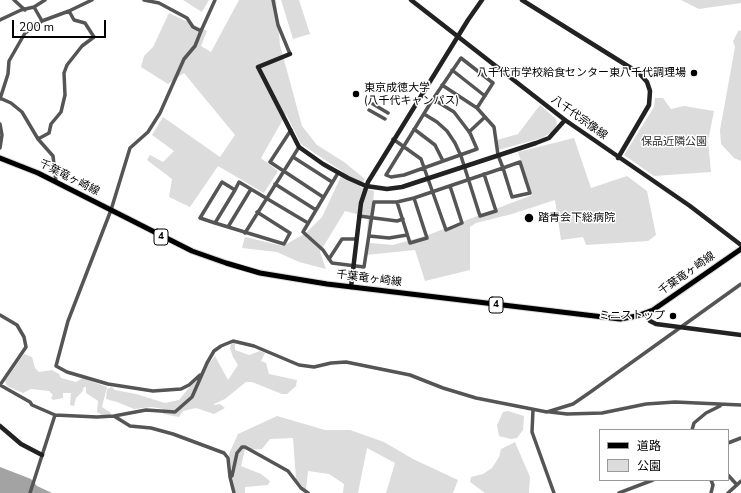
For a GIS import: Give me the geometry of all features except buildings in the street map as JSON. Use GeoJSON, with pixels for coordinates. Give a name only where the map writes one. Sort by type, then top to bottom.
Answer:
{"type":"FeatureCollection","features":[{"type":"Feature","properties":{"kind":"main road","name":"千葉竜ヶ崎線"},"geometry":{"type":"LineString","coordinates":[[0,158],[56,182],[174,243],[226,263],[295,280],[351,287],[616,319],[645,313],[660,305],[741,249]]}},
{"type":"Feature","properties":{"kind":"street"},"geometry":{"type":"LineString","coordinates":[[14,0],[24,10]]}},
{"type":"Feature","properties":{"kind":"street"},"geometry":{"type":"LineString","coordinates":[[0,20],[34,7],[45,0]]}},
{"type":"Feature","properties":{"kind":"street"},"geometry":{"type":"LineString","coordinates":[[56,182],[54,158],[38,139],[22,112],[11,102],[0,98],[1,86],[8,74],[9,61],[26,33],[42,20],[69,12],[92,0]]}},
{"type":"Feature","properties":{"kind":"street"},"geometry":{"type":"LineString","coordinates":[[144,0],[159,3],[187,18],[193,27],[201,31]]}},
{"type":"Feature","properties":{"kind":"street"},"geometry":{"type":"LineString","coordinates":[[203,371],[196,380],[181,389],[153,391],[108,384],[67,372],[56,366],[68,321],[111,210],[130,148],[148,132],[160,113],[184,59],[195,46],[215,0]]}},
{"type":"Feature","properties":{"kind":"street"},"geometry":{"type":"LineString","coordinates":[[273,0],[278,25],[290,54],[258,67],[299,147],[338,173],[366,186],[377,188],[396,188],[464,167],[545,140],[552,135],[565,120]]}},
{"type":"Feature","properties":{"kind":"street","name":"八千代宗像線"},"geometry":{"type":"LineString","coordinates":[[412,0],[565,120],[618,158],[690,206],[741,245]]}},
{"type":"Feature","properties":{"kind":"street"},"geometry":{"type":"LineString","coordinates":[[351,287],[352,266],[359,216],[366,186],[393,139],[482,0]]}},
{"type":"Feature","properties":{"kind":"street"},"geometry":{"type":"LineString","coordinates":[[522,0],[639,73],[647,82],[651,96],[649,105],[618,158]]}},
{"type":"Feature","properties":{"kind":"street"},"geometry":{"type":"LineString","coordinates":[[34,7],[42,20]]}},
{"type":"Feature","properties":{"kind":"street"},"geometry":{"type":"LineString","coordinates":[[38,139],[48,133],[51,124],[61,112],[65,95],[64,73],[67,65],[82,46],[94,37],[85,23],[74,20],[69,12]]}},
{"type":"Feature","properties":{"kind":"street"},"geometry":{"type":"LineString","coordinates":[[433,99],[454,112],[469,132],[477,149],[461,156],[404,175],[391,177],[386,175],[433,99],[461,58],[493,83],[477,108]]}},
{"type":"Feature","properties":{"kind":"street"},"geometry":{"type":"LineString","coordinates":[[452,70],[485,96]]}},
{"type":"Feature","properties":{"kind":"street"},"geometry":{"type":"LineString","coordinates":[[338,173],[303,232],[323,250],[332,264],[364,267],[374,202],[397,202],[414,198],[434,192],[484,174],[503,168],[520,162],[530,193],[512,197],[503,168],[498,155],[494,127],[477,108],[442,85]]}},
{"type":"Feature","properties":{"kind":"street"},"geometry":{"type":"LineString","coordinates":[[373,104],[388,113]]}},
{"type":"Feature","properties":{"kind":"street"},"geometry":{"type":"LineString","coordinates":[[369,110],[385,119]]}},
{"type":"Feature","properties":{"kind":"street"},"geometry":{"type":"LineString","coordinates":[[424,114],[438,122],[447,131],[461,156],[480,216],[496,211],[484,174]]}},
{"type":"Feature","properties":{"kind":"street"},"geometry":{"type":"LineString","coordinates":[[469,132],[485,117]]}},
{"type":"Feature","properties":{"kind":"street"},"geometry":{"type":"LineString","coordinates":[[0,124],[2,135],[0,148]]}},
{"type":"Feature","properties":{"kind":"street"},"geometry":{"type":"LineString","coordinates":[[414,129],[435,145],[443,161]]}},
{"type":"Feature","properties":{"kind":"street"},"geometry":{"type":"LineString","coordinates":[[291,130],[270,162],[323,197]]}},
{"type":"Feature","properties":{"kind":"street"},"geometry":{"type":"LineString","coordinates":[[393,139],[421,159],[434,192],[446,230],[462,223],[450,186]]}},
{"type":"Feature","properties":{"kind":"street"},"geometry":{"type":"LineString","coordinates":[[245,233],[299,147]]}},
{"type":"Feature","properties":{"kind":"street"},"geometry":{"type":"LineString","coordinates":[[292,157],[332,182]]}},
{"type":"Feature","properties":{"kind":"street"},"geometry":{"type":"LineString","coordinates":[[235,190],[222,182],[200,218],[284,244],[290,233],[258,212]]}},
{"type":"Feature","properties":{"kind":"street"},"geometry":{"type":"LineString","coordinates":[[215,222],[239,182],[308,223]]}},
{"type":"Feature","properties":{"kind":"street"},"geometry":{"type":"LineString","coordinates":[[275,184],[316,210]]}},
{"type":"Feature","properties":{"kind":"street"},"geometry":{"type":"LineString","coordinates":[[228,227],[251,189]]}},
{"type":"Feature","properties":{"kind":"street"},"geometry":{"type":"LineString","coordinates":[[397,202],[410,242],[427,238],[414,198]]}},
{"type":"Feature","properties":{"kind":"street"},"geometry":{"type":"LineString","coordinates":[[359,216],[372,219],[397,221],[403,219]]}},
{"type":"Feature","properties":{"kind":"street"},"geometry":{"type":"LineString","coordinates":[[369,236],[389,238],[407,235]]}},
{"type":"Feature","properties":{"kind":"street"},"geometry":{"type":"LineString","coordinates":[[329,259],[342,239],[356,239]]}},
{"type":"Feature","properties":{"kind":"street"},"geometry":{"type":"LineString","coordinates":[[547,412],[573,404],[741,284]]}},
{"type":"Feature","properties":{"kind":"street"},"geometry":{"type":"LineString","coordinates":[[645,313],[653,323],[741,335]]}},
{"type":"Feature","properties":{"kind":"street"},"geometry":{"type":"LineString","coordinates":[[0,315],[17,326],[24,337],[26,347],[0,385],[30,402],[32,405],[55,415],[78,418],[114,416],[146,410],[175,412],[192,397],[203,371],[214,351],[233,341],[240,342],[299,365],[314,367],[331,363],[346,362],[410,375],[443,388],[470,396],[547,412],[567,414],[602,413],[642,405],[675,402],[741,405]]}},
{"type":"Feature","properties":{"kind":"street"},"geometry":{"type":"LineString","coordinates":[[692,429],[694,423],[706,413],[722,405]]}},
{"type":"Feature","properties":{"kind":"street"},"geometry":{"type":"LineString","coordinates":[[533,410],[532,432],[554,493]]}},
{"type":"Feature","properties":{"kind":"street"},"geometry":{"type":"LineString","coordinates":[[30,493],[55,415]]}},
{"type":"Feature","properties":{"kind":"street"},"geometry":{"type":"LineString","coordinates":[[114,416],[130,426],[151,428],[172,434],[224,453],[228,458],[230,477],[234,493]]}},
{"type":"Feature","properties":{"kind":"street"},"geometry":{"type":"LineString","coordinates":[[0,426],[10,437],[42,455]]}},
{"type":"Feature","properties":{"kind":"street"},"geometry":{"type":"LineString","coordinates":[[729,443],[741,438]]}},
{"type":"Feature","properties":{"kind":"street"},"geometry":{"type":"LineString","coordinates":[[230,477],[232,476],[238,452],[242,447],[245,447],[288,471],[301,488],[308,493]]}},
{"type":"Feature","properties":{"kind":"street"},"geometry":{"type":"LineString","coordinates":[[729,476],[737,485]]}},
{"type":"Feature","properties":{"kind":"street"},"geometry":{"type":"LineString","coordinates":[[619,493],[650,481]]}},
{"type":"Feature","properties":{"kind":"street"},"geometry":{"type":"LineString","coordinates":[[711,481],[713,485],[711,493]]}},
{"type":"Feature","properties":{"kind":"street"},"geometry":{"type":"LineString","coordinates":[[728,493],[741,481]]}},
{"type":"Feature","properties":{"kind":"green space"},"geometry":{"type":"Polygon","coordinates":[[[183,0],[209,0],[202,12],[183,0]]]}},
{"type":"Feature","properties":{"kind":"green space"},"geometry":{"type":"Polygon","coordinates":[[[239,0],[276,0],[280,45],[302,126],[317,145],[344,162],[365,179],[360,187],[374,191],[370,243],[393,245],[428,235],[532,195],[518,152],[574,138],[591,188],[627,176],[647,191],[656,235],[648,241],[586,245],[583,237],[561,240],[555,200],[512,214],[476,223],[470,227],[470,270],[425,281],[415,250],[366,255],[368,217],[345,211],[320,252],[326,269],[299,262],[277,252],[242,248],[245,237],[283,246],[306,233],[322,217],[343,172],[301,144],[286,114],[261,158],[278,171],[264,193],[218,166],[190,207],[169,197],[172,179],[147,160],[150,155],[163,162],[174,151],[152,135],[163,117],[220,157],[235,135],[184,73],[168,84],[141,67],[144,56],[153,47],[169,13],[207,31],[201,46],[211,52],[239,0]]]}},
{"type":"Feature","properties":{"kind":"green space"},"geometry":{"type":"Polygon","coordinates":[[[281,0],[299,0],[310,34],[293,39],[281,0]]]}},
{"type":"Feature","properties":{"kind":"green space"},"geometry":{"type":"Polygon","coordinates":[[[681,0],[741,0],[741,3],[699,9],[681,0]]]}},
{"type":"Feature","properties":{"kind":"green space"},"geometry":{"type":"Polygon","coordinates":[[[739,30],[741,31],[741,161],[734,158],[721,144],[720,130],[735,47],[733,41],[739,30]]]}},
{"type":"Feature","properties":{"kind":"green space","name":"保品近隣公園"},"geometry":{"type":"Polygon","coordinates":[[[655,98],[663,98],[671,109],[684,106],[714,111],[708,141],[711,172],[654,176],[624,155],[654,107],[655,98]]]}},
{"type":"Feature","properties":{"kind":"green space"},"geometry":{"type":"Polygon","coordinates":[[[540,105],[556,119],[557,124],[552,132],[542,138],[498,150],[497,140],[518,134],[540,105]]]}},
{"type":"Feature","properties":{"kind":"green space"},"geometry":{"type":"Polygon","coordinates":[[[231,343],[235,343],[235,350],[249,355],[260,351],[265,353],[261,361],[266,363],[269,374],[297,380],[296,386],[287,394],[282,394],[252,382],[246,382],[225,399],[214,404],[220,404],[225,408],[214,414],[196,408],[183,411],[179,417],[163,414],[163,409],[152,407],[134,409],[106,399],[107,389],[112,387],[115,390],[136,394],[165,403],[179,400],[215,356],[228,380],[238,365],[230,348],[231,343]]]}},
{"type":"Feature","properties":{"kind":"green space"},"geometry":{"type":"Polygon","coordinates":[[[24,354],[32,357],[35,368],[39,372],[52,370],[59,374],[61,378],[76,382],[83,378],[107,387],[102,407],[111,413],[110,415],[104,416],[97,412],[98,401],[86,393],[86,387],[84,387],[82,392],[76,398],[74,406],[70,405],[71,393],[63,393],[63,398],[53,400],[51,398],[53,395],[49,391],[31,389],[23,393],[7,386],[5,381],[24,354]]]}},
{"type":"Feature","properties":{"kind":"green space"},"geometry":{"type":"Polygon","coordinates":[[[508,411],[524,416],[523,430],[517,438],[511,439],[499,436],[497,425],[503,412],[508,411]]]}},
{"type":"Feature","properties":{"kind":"green space"},"geometry":{"type":"Polygon","coordinates":[[[277,416],[325,430],[350,430],[384,442],[413,459],[458,480],[453,493],[386,493],[395,463],[367,448],[358,493],[343,493],[344,484],[329,474],[308,471],[306,490],[296,479],[293,438],[270,439],[262,449],[245,450],[241,466],[261,474],[270,481],[268,485],[245,487],[245,493],[235,493],[229,454],[238,434],[277,416]]]}},
{"type":"Feature","properties":{"kind":"green space"},"geometry":{"type":"Polygon","coordinates":[[[515,442],[530,477],[529,493],[485,493],[470,482],[471,477],[483,474],[492,468],[499,457],[501,449],[515,442]]]}},
{"type":"Feature","properties":{"kind":"shaded area"},"geometry":{"type":"Polygon","coordinates":[[[0,467],[31,479],[37,486],[52,493],[0,493],[0,467]]]}},
{"type":"Feature","properties":{"kind":"place","name":"八千代市学校給食センター東八千代調理場"},"geometry":{"type":"Point","coordinates":[694,73]}},
{"type":"Feature","properties":{"kind":"place","name":"東京成徳大学 (八千代キャンパス)"},"geometry":{"type":"Point","coordinates":[356,94]}},
{"type":"Feature","properties":{"kind":"place","name":"踏青会下総病院"},"geometry":{"type":"Point","coordinates":[529,218]}},
{"type":"Feature","properties":{"kind":"place","name":"ミニストップ"},"geometry":{"type":"Point","coordinates":[673,316]}}]}
